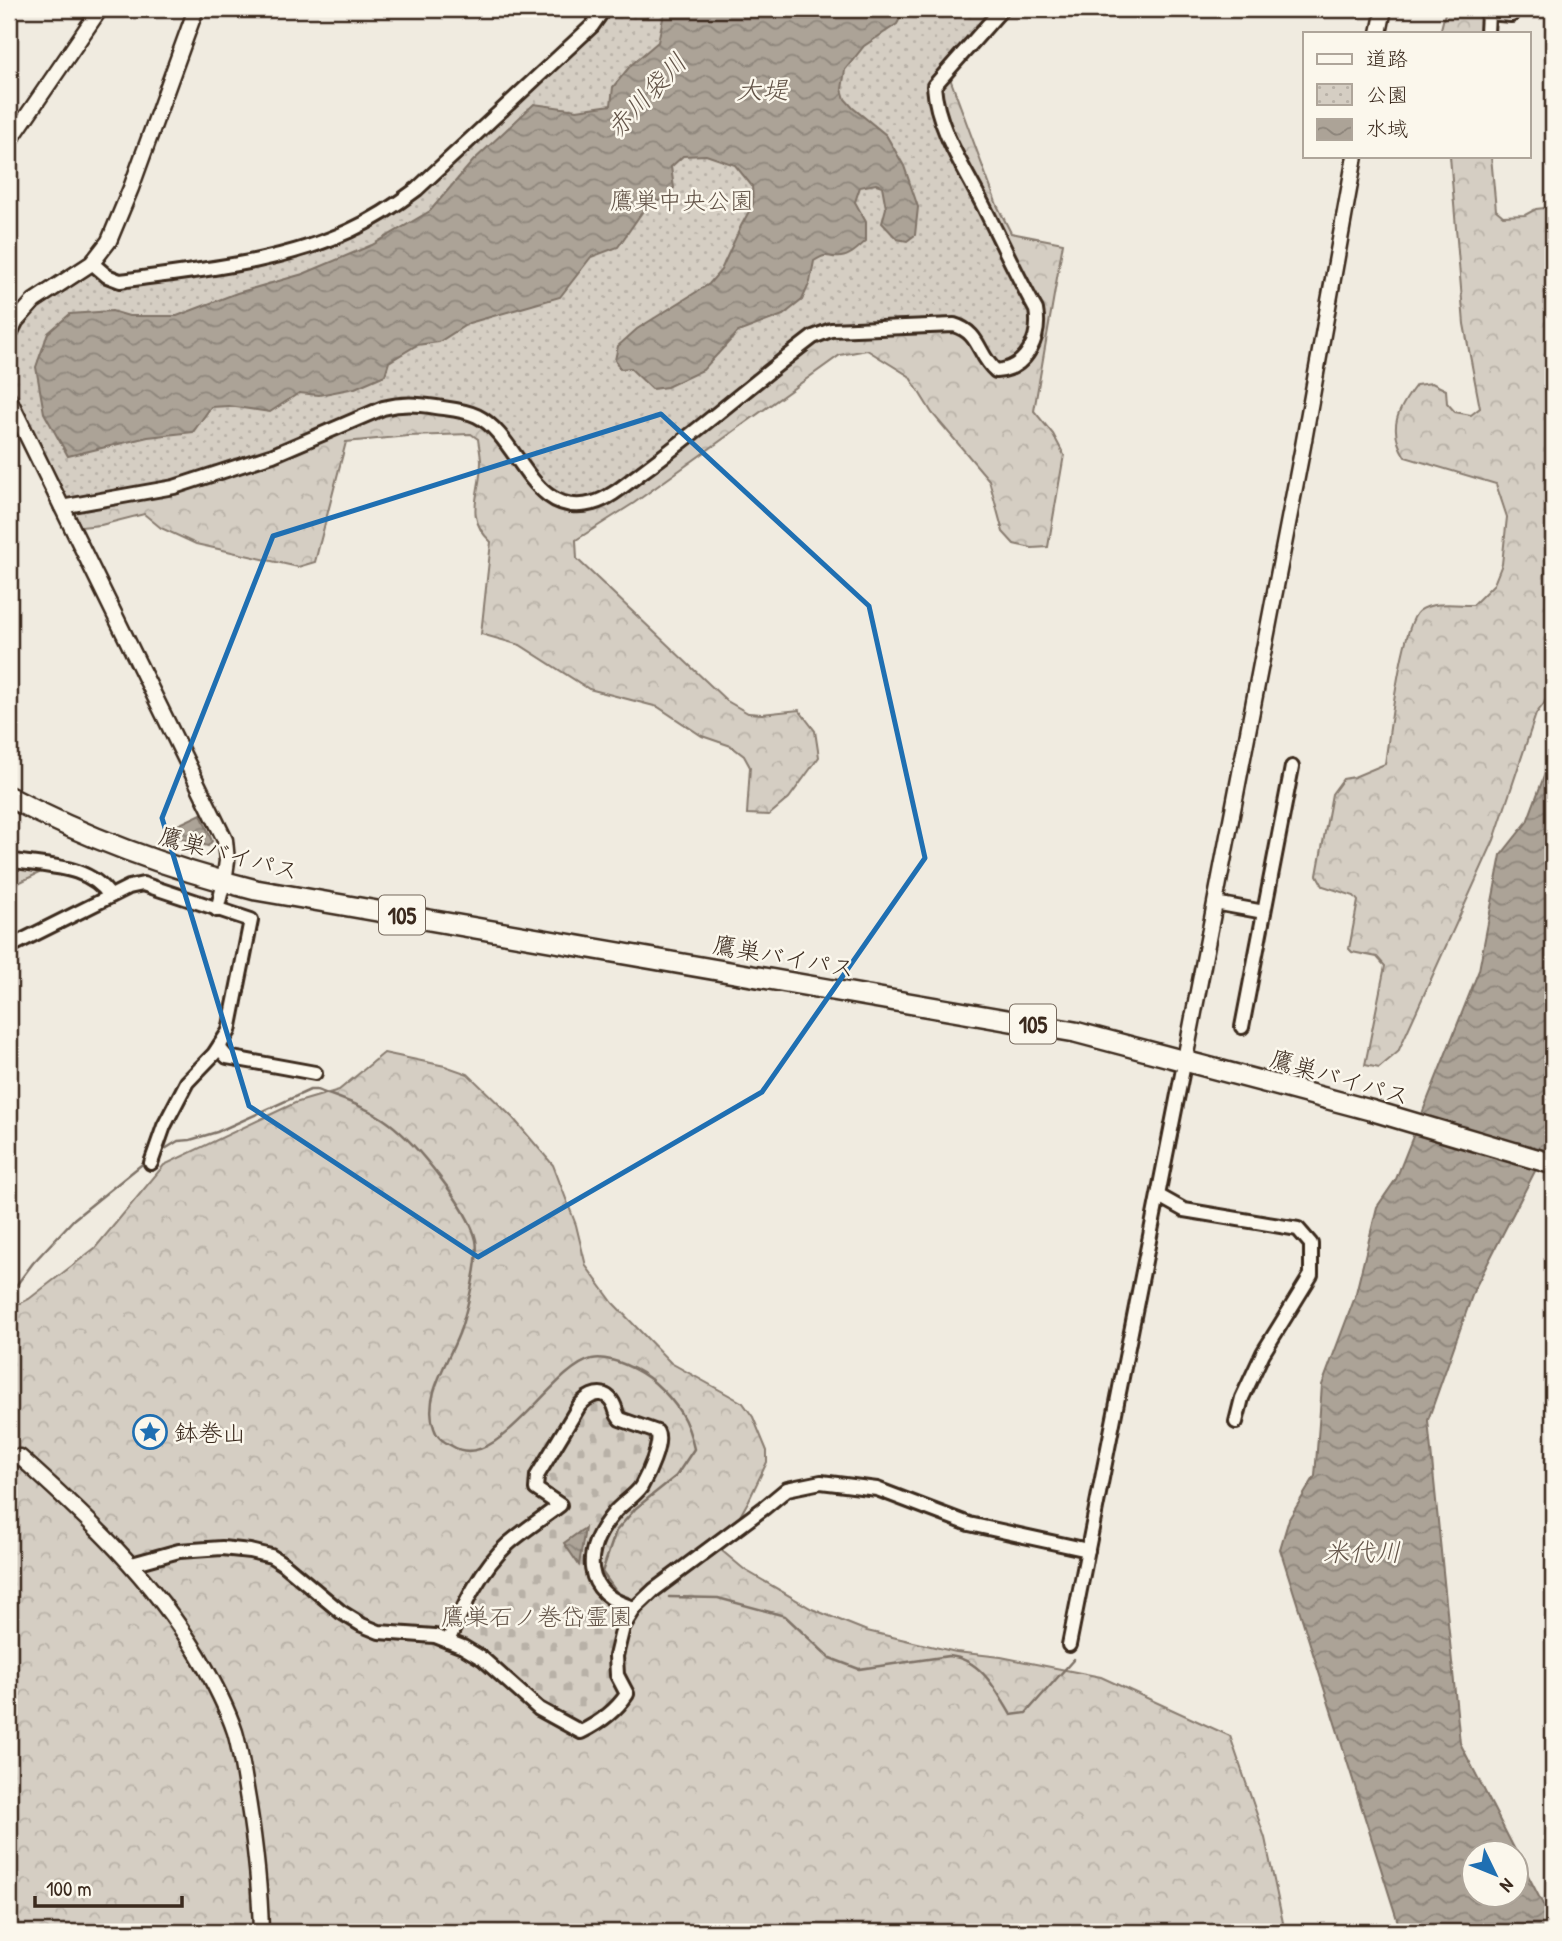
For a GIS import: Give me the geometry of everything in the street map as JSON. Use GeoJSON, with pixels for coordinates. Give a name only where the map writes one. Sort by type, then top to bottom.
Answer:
{"type":"FeatureCollection","features":[{"type":"Feature","properties":{"kind":"highway","name":"鷹巣バイパス"},"geometry":{"type":"LineString","coordinates":[[9,797],[135,852],[224,882],[291,896],[1062,1029],[1185,1059],[1553,1164]]}},
{"type":"Feature","properties":{"kind":"street"},"geometry":{"type":"LineString","coordinates":[[9,142],[100,9]]}},
{"type":"Feature","properties":{"kind":"street"},"geometry":{"type":"LineString","coordinates":[[9,335],[16,321],[34,301],[92,263],[109,241],[196,9]]}},
{"type":"Feature","properties":{"kind":"street"},"geometry":{"type":"LineString","coordinates":[[92,263],[107,276],[120,281],[265,259],[349,231],[394,206],[417,189],[584,33],[604,9]]}},
{"type":"Feature","properties":{"kind":"street"},"geometry":{"type":"LineString","coordinates":[[61,507],[174,487],[273,455],[383,408],[400,404],[463,411],[478,416],[505,439],[529,477],[550,497],[565,503],[591,504],[608,497],[675,447],[813,337],[831,330],[954,325],[967,329],[980,345],[985,362],[996,371],[1007,371],[1021,364],[1031,346],[1038,324],[1036,310],[956,153],[935,101],[934,86],[1002,9]]}},
{"type":"Feature","properties":{"kind":"street"},"geometry":{"type":"LineString","coordinates":[[1379,32],[1384,9]]}},
{"type":"Feature","properties":{"kind":"street"},"geometry":{"type":"LineString","coordinates":[[1487,32],[1488,11],[1511,15],[1514,9]]}},
{"type":"Feature","properties":{"kind":"street"},"geometry":{"type":"LineString","coordinates":[[1069,1645],[1099,1505],[1303,446],[1355,158]]}},
{"type":"Feature","properties":{"kind":"street"},"geometry":{"type":"LineString","coordinates":[[9,400],[225,840],[224,882],[216,910]]}},
{"type":"Feature","properties":{"kind":"street"},"geometry":{"type":"LineString","coordinates":[[1242,1027],[1292,767]]}},
{"type":"Feature","properties":{"kind":"street"},"geometry":{"type":"LineString","coordinates":[[9,860],[52,865],[84,874],[98,882],[110,896]]}},
{"type":"Feature","properties":{"kind":"street"},"geometry":{"type":"LineString","coordinates":[[9,947],[129,887],[143,884],[251,920],[229,1031],[187,1082],[164,1126],[151,1163]]}},
{"type":"Feature","properties":{"kind":"street"},"geometry":{"type":"LineString","coordinates":[[1215,903],[1264,912]]}},
{"type":"Feature","properties":{"kind":"street"},"geometry":{"type":"LineString","coordinates":[[220,1045],[227,1057],[315,1073]]}},
{"type":"Feature","properties":{"kind":"street"},"geometry":{"type":"LineString","coordinates":[[1158,1196],[1184,1210],[1298,1229],[1311,1244],[1311,1275],[1263,1353],[1242,1398],[1236,1422]]}},
{"type":"Feature","properties":{"kind":"street"},"geometry":{"type":"LineString","coordinates":[[448,1641],[463,1608],[490,1564],[507,1545],[561,1505],[536,1489],[537,1476],[579,1406],[586,1398],[595,1394],[610,1399],[620,1419],[657,1432],[660,1437],[640,1488],[614,1512],[599,1534],[593,1553],[591,1569],[595,1581],[610,1599],[635,1608]]}},
{"type":"Feature","properties":{"kind":"street"},"geometry":{"type":"LineString","coordinates":[[9,1457],[20,1457],[87,1516],[132,1564],[177,1620],[209,1674],[235,1732],[254,1841],[261,1932]]}},
{"type":"Feature","properties":{"kind":"street"},"geometry":{"type":"LineString","coordinates":[[132,1564],[179,1551],[222,1548],[250,1550],[271,1556],[341,1612],[362,1625],[379,1632],[435,1636],[463,1647],[483,1659],[539,1709],[581,1732],[599,1723],[628,1693],[617,1675],[616,1656],[623,1627],[635,1608],[654,1590],[787,1489],[821,1482],[877,1489],[969,1524],[1088,1550]]}},
{"type":"Feature","properties":{"kind":"highlighted area"},"geometry":{"type":"Polygon","coordinates":[[[661,414],[869,606],[925,858],[762,1092],[478,1257],[249,1106],[162,818],[273,536],[661,414]]]}},
{"type":"Feature","properties":{"kind":"green space","name":"鷹巣中央公園"},"geometry":{"type":"Polygon","coordinates":[[[604,9],[1002,9],[934,86],[935,101],[1036,310],[1031,346],[996,371],[967,329],[831,330],[591,504],[550,497],[478,416],[400,404],[249,464],[61,507],[9,399],[9,335],[16,321],[92,263],[120,281],[284,253],[394,206],[604,9]]]}},
{"type":"Feature","properties":{"kind":"green space"},"geometry":{"type":"Polygon","coordinates":[[[1446,9],[1481,9],[1480,32],[1440,32],[1446,9]]]}},
{"type":"Feature","properties":{"kind":"green space"},"geometry":{"type":"Polygon","coordinates":[[[953,64],[951,81],[997,205],[1011,233],[1063,243],[1034,411],[1053,434],[1064,455],[1048,547],[1032,548],[1014,544],[1003,532],[989,480],[932,413],[909,376],[867,350],[840,355],[634,503],[576,540],[577,559],[727,701],[748,713],[799,710],[815,731],[819,757],[789,798],[769,815],[747,814],[750,767],[744,756],[731,746],[702,736],[658,707],[589,689],[520,645],[481,634],[491,542],[478,523],[476,514],[481,459],[478,439],[471,434],[346,442],[315,562],[298,567],[196,544],[161,528],[144,514],[81,527],[70,505],[956,153],[934,86],[953,64]]]}},
{"type":"Feature","properties":{"kind":"green space"},"geometry":{"type":"Polygon","coordinates":[[[1450,158],[1491,158],[1496,210],[1503,216],[1525,215],[1536,209],[1553,207],[1553,692],[1536,714],[1494,840],[1398,1052],[1379,1068],[1365,1065],[1385,966],[1377,957],[1349,949],[1358,901],[1354,896],[1323,886],[1317,875],[1332,794],[1343,779],[1385,764],[1397,682],[1413,620],[1419,611],[1431,606],[1473,605],[1494,584],[1502,564],[1507,517],[1496,484],[1405,457],[1397,437],[1397,419],[1404,402],[1416,385],[1432,383],[1446,390],[1447,403],[1455,412],[1471,415],[1480,408],[1464,324],[1450,158]]]}},
{"type":"Feature","properties":{"kind":"green space"},"geometry":{"type":"Polygon","coordinates":[[[9,867],[39,873],[14,885],[9,882],[9,867]]]}},
{"type":"Feature","properties":{"kind":"green space"},"geometry":{"type":"Polygon","coordinates":[[[384,1053],[445,1066],[468,1074],[513,1118],[553,1165],[576,1225],[586,1266],[613,1303],[671,1363],[743,1403],[753,1417],[767,1451],[767,1462],[721,1550],[745,1570],[812,1609],[867,1631],[956,1652],[1001,1657],[1101,1677],[1230,1736],[1265,1838],[1285,1932],[9,1932],[9,1309],[29,1299],[95,1248],[164,1165],[295,1103],[339,1090],[384,1053]]]}},
{"type":"Feature","properties":{"kind":"green space","name":"鷹巣石ノ巻岱霊園"},"geometry":{"type":"Polygon","coordinates":[[[601,1394],[616,1415],[657,1432],[640,1488],[599,1534],[595,1581],[635,1608],[616,1656],[627,1694],[581,1732],[569,1727],[483,1659],[448,1641],[490,1564],[560,1506],[536,1489],[579,1406],[601,1394]]]}},
{"type":"Feature","properties":{"kind":"water","name":"大堤"},"geometry":{"type":"Polygon","coordinates":[[[665,9],[905,9],[897,24],[864,46],[845,70],[842,89],[845,99],[853,108],[886,135],[904,166],[918,207],[915,235],[907,241],[897,239],[882,223],[886,208],[882,186],[876,184],[860,187],[855,202],[866,222],[866,241],[845,256],[826,256],[814,261],[810,282],[802,300],[783,315],[738,332],[703,370],[667,387],[652,389],[630,368],[620,369],[615,360],[618,346],[637,329],[709,284],[721,270],[753,204],[752,186],[735,165],[706,155],[683,156],[671,167],[674,188],[665,198],[645,208],[618,247],[591,257],[560,297],[469,323],[439,342],[417,345],[389,362],[385,375],[355,388],[319,395],[299,393],[270,412],[229,406],[211,407],[193,432],[148,437],[68,456],[44,413],[36,367],[48,333],[70,314],[112,311],[129,316],[177,316],[237,293],[303,274],[372,245],[430,211],[473,161],[534,104],[577,110],[611,105],[613,87],[631,65],[658,42],[665,9]]]}},
{"type":"Feature","properties":{"kind":"water","name":"米代川"},"geometry":{"type":"Polygon","coordinates":[[[1553,752],[1553,1136],[1474,1290],[1428,1420],[1460,1743],[1510,1840],[1460,1840],[1460,1910],[1530,1910],[1530,1879],[1553,1924],[1553,1932],[1401,1932],[1280,1549],[1289,1519],[1315,1476],[1322,1385],[1355,1297],[1377,1207],[1396,1179],[1479,970],[1501,855],[1527,822],[1553,752]]]}},
{"type":"Feature","properties":{"kind":"water"},"geometry":{"type":"Polygon","coordinates":[[[201,814],[212,841],[208,846],[166,834],[165,831],[201,814]]]}},
{"type":"Feature","properties":{"kind":"water"},"geometry":{"type":"Polygon","coordinates":[[[585,1528],[579,1565],[564,1543],[585,1528]]]}},
{"type":"Feature","properties":{"kind":"waterway"},"geometry":{"type":"LineString","coordinates":[[160,1152],[178,1141],[217,1132],[310,1090],[317,1090],[363,1108],[381,1117],[400,1132],[453,1195],[476,1240],[475,1271],[464,1320],[439,1377],[432,1402],[431,1415],[439,1437],[452,1446],[469,1451],[487,1446],[524,1417],[559,1380],[576,1367],[600,1358],[626,1365],[649,1378],[670,1398],[685,1421],[694,1449],[676,1476],[636,1508],[616,1531],[602,1572],[617,1593],[630,1598]]}},
{"type":"Feature","properties":{"kind":"waterway"},"geometry":{"type":"LineString","coordinates":[[9,1295],[33,1263],[74,1219],[146,1161]]}},
{"type":"Feature","properties":{"kind":"waterway"},"geometry":{"type":"LineString","coordinates":[[669,1597],[718,1598],[785,1616],[830,1658],[859,1669],[949,1656],[960,1658],[979,1669],[1011,1715],[1026,1713],[1074,1659]]}},
{"type":"Feature","properties":{"kind":"place","name":"鉢巻山"},"geometry":{"type":"Point","coordinates":[150,1432]}},
{"type":"Feature","properties":{"kind":"water label","name":"赤川袋川"},"geometry":{"type":"Point","coordinates":[646,95]}}]}
